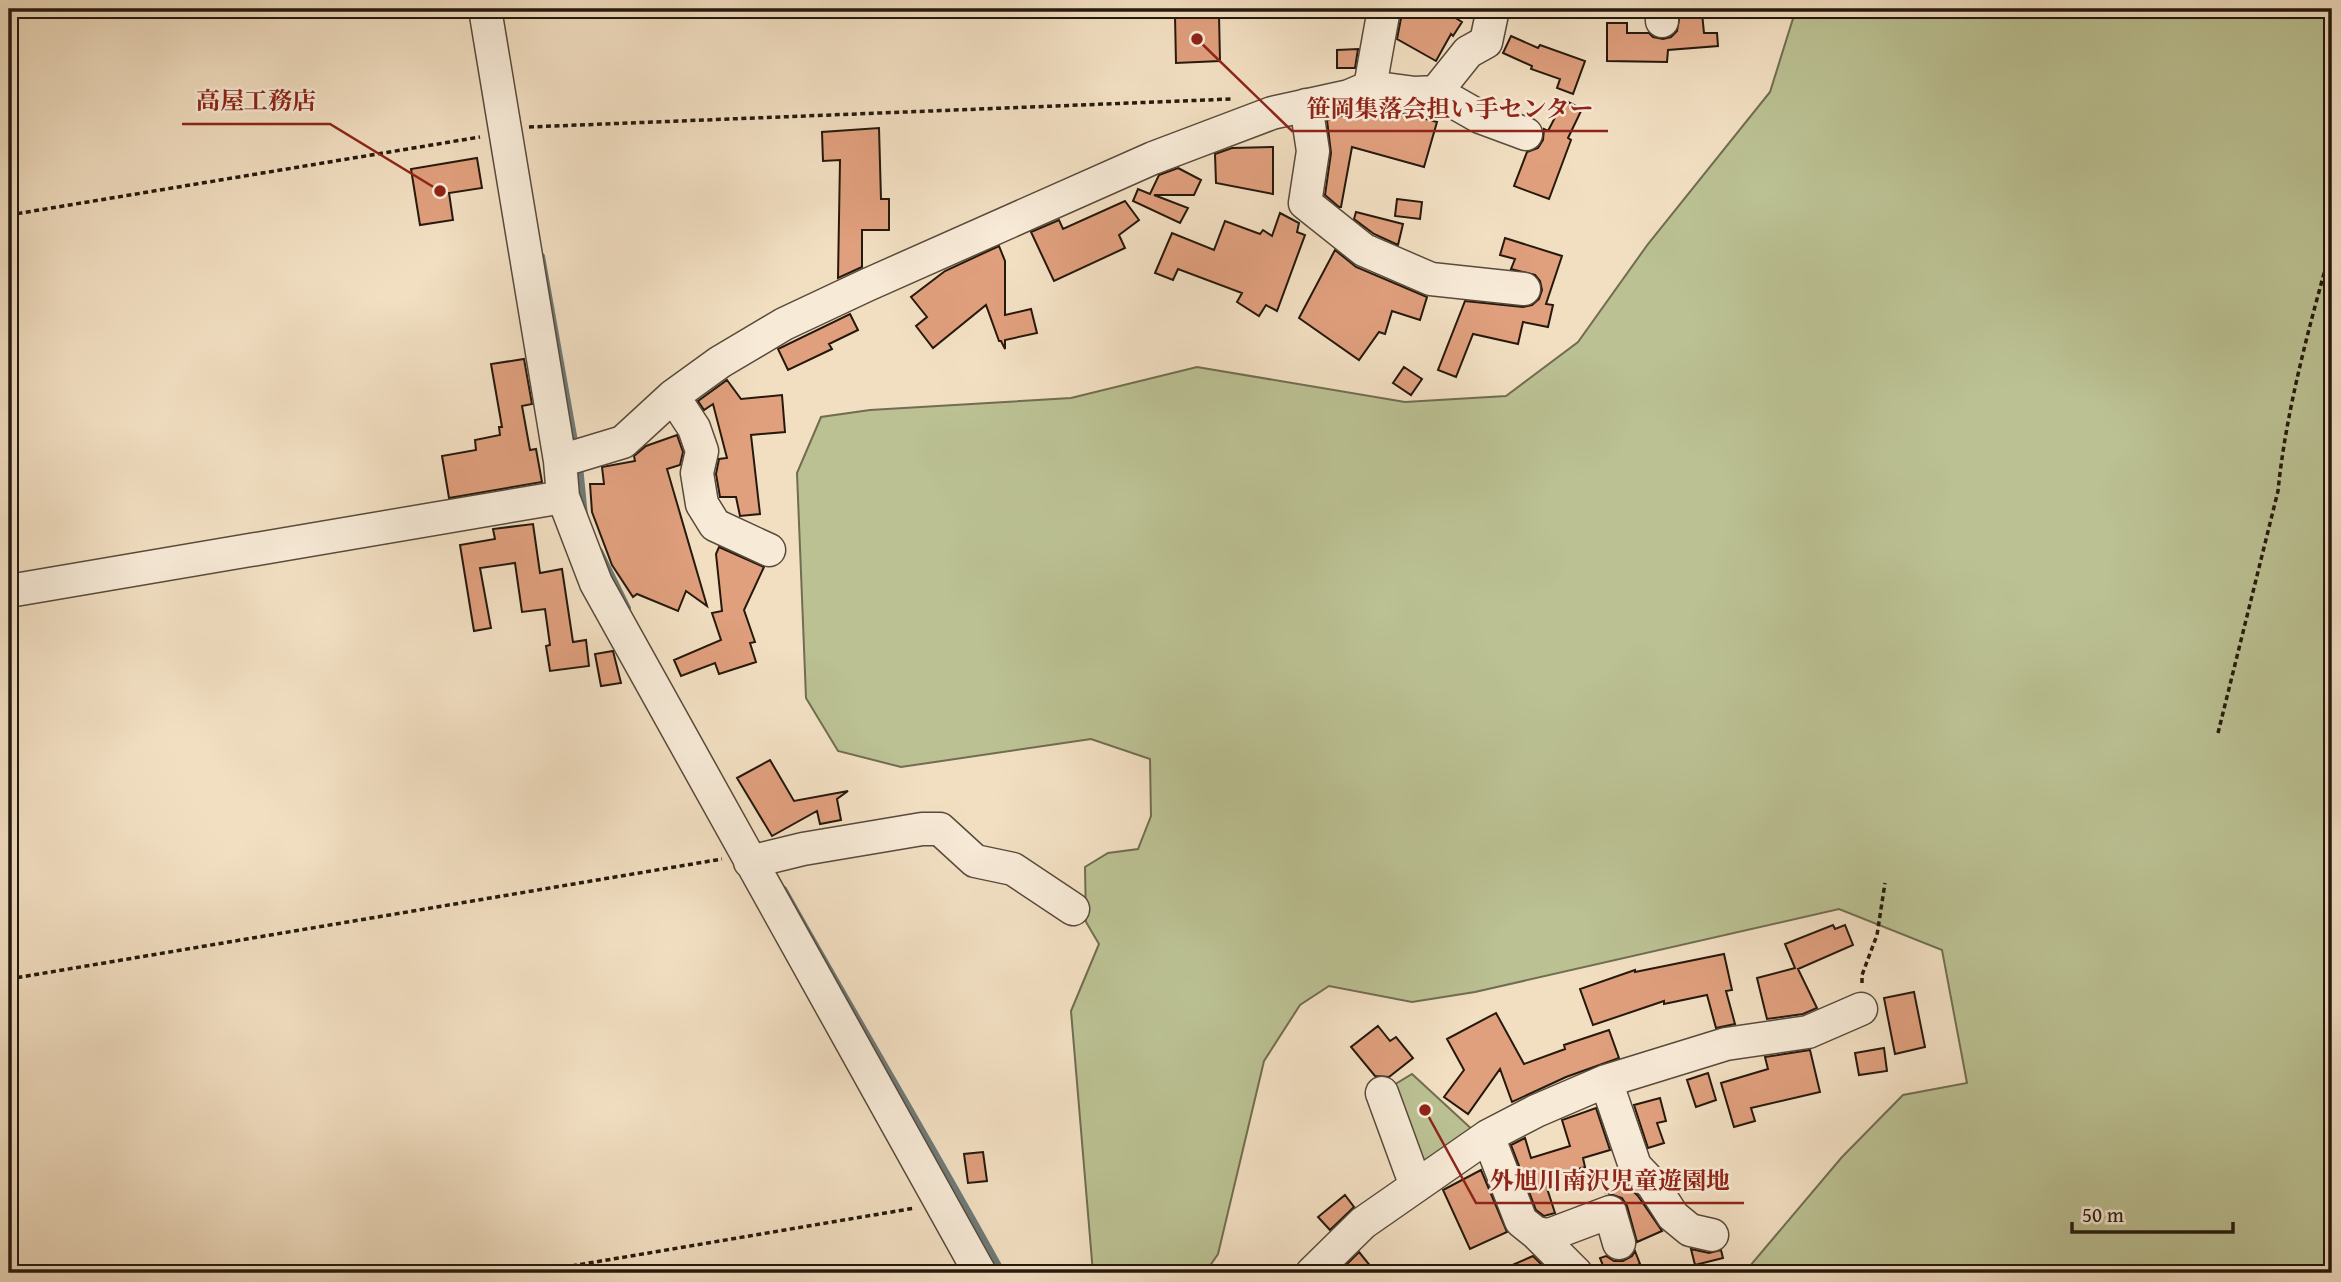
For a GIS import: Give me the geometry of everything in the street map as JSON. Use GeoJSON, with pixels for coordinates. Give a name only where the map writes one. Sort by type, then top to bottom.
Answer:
{"type":"FeatureCollection","features":[{"type":"Feature","properties":{"kind":"street"},"geometry":{"type":"LineString","coordinates":[[485,9],[563,497],[596,583],[980,1273]]}},
{"type":"Feature","properties":{"kind":"street"},"geometry":{"type":"LineString","coordinates":[[1370,87],[1384,9]]}},
{"type":"Feature","properties":{"kind":"street"},"geometry":{"type":"LineString","coordinates":[[1436,92],[1468,52],[1486,42],[1493,9]]}},
{"type":"Feature","properties":{"kind":"street"},"geometry":{"type":"LineString","coordinates":[[559,461],[623,442],[673,396],[720,362],[784,324],[1153,158],[1272,113],[1349,96],[1370,87],[1415,93],[1436,92],[1480,117],[1526,134]]}},
{"type":"Feature","properties":{"kind":"street"},"geometry":{"type":"LineString","coordinates":[[1306,105],[1313,151],[1305,203],[1364,250],[1431,279],[1524,289]]}},
{"type":"Feature","properties":{"kind":"street"},"geometry":{"type":"LineString","coordinates":[[673,396],[694,428],[702,451],[698,473],[702,505],[715,525],[769,550]]}},
{"type":"Feature","properties":{"kind":"street"},"geometry":{"type":"LineString","coordinates":[[9,591],[563,497]]}},
{"type":"Feature","properties":{"kind":"street"},"geometry":{"type":"LineString","coordinates":[[747,856],[922,829],[940,829],[975,861],[1013,869],[1073,909]]}},
{"type":"Feature","properties":{"kind":"street"},"geometry":{"type":"LineString","coordinates":[[1312,1273],[1363,1223],[1488,1136],[1606,1081],[1726,1044],[1808,1032],[1861,1010]]}},
{"type":"Feature","properties":{"kind":"street"},"geometry":{"type":"LineString","coordinates":[[1606,1081],[1635,1166],[1653,1185],[1673,1216],[1690,1230],[1712,1235]]}},
{"type":"Feature","properties":{"kind":"street"},"geometry":{"type":"LineString","coordinates":[[1382,1093],[1416,1186]]}},
{"type":"Feature","properties":{"kind":"street"},"geometry":{"type":"LineString","coordinates":[[1488,1136],[1521,1221],[1576,1273]]}},
{"type":"Feature","properties":{"kind":"street"},"geometry":{"type":"LineString","coordinates":[[1536,1233],[1549,1235],[1610,1212],[1619,1243]]}},
{"type":"Feature","properties":{"kind":"path"},"geometry":{"type":"LineString","coordinates":[[9,215],[524,128],[1242,99]]}},
{"type":"Feature","properties":{"kind":"path"},"geometry":{"type":"LineString","coordinates":[[2218,733],[2278,491],[2282,451],[2332,245]]}},
{"type":"Feature","properties":{"kind":"path"},"geometry":{"type":"LineString","coordinates":[[9,979],[747,856]]}},
{"type":"Feature","properties":{"kind":"path"},"geometry":{"type":"LineString","coordinates":[[1861,1010],[1862,975],[1877,935],[1885,883]]}},
{"type":"Feature","properties":{"kind":"path"},"geometry":{"type":"LineString","coordinates":[[530,1273],[941,1204]]}},
{"type":"Feature","properties":{"kind":"green space"},"geometry":{"type":"Polygon","coordinates":[[[1796,9],[2332,9],[2332,1273],[1744,1273],[1842,1157],[1903,1095],[1967,1083],[1942,950],[1839,909],[1475,992],[1412,1002],[1329,986],[1300,1005],[1264,1061],[1218,1254],[1205,1273],[1093,1273],[1071,1011],[1099,944],[1086,922],[1085,867],[1108,853],[1138,849],[1151,816],[1150,759],[1091,739],[901,767],[838,751],[806,698],[797,473],[821,417],[870,410],[1071,398],[1197,367],[1405,402],[1506,396],[1578,342],[1648,244],[1770,92],[1796,9]]]}},
{"type":"Feature","properties":{"kind":"green space"},"geometry":{"type":"Polygon","coordinates":[[[1412,1074],[1476,1133],[1424,1175],[1389,1088],[1412,1074]]]}},
{"type":"Feature","properties":{"kind":"building"},"geometry":{"type":"Polygon","coordinates":[[[1410,9],[1441,9],[1462,22],[1453,36],[1451,34],[1436,61],[1397,39],[1402,13],[1406,15],[1410,9]]]}},
{"type":"Feature","properties":{"kind":"building"},"geometry":{"type":"Polygon","coordinates":[[[1702,13],[1704,33],[1717,33],[1718,46],[1668,50],[1667,62],[1607,61],[1607,23],[1627,23],[1627,33],[1649,33],[1653,37],[1663,39],[1671,37],[1677,31],[1680,14],[1702,13]]]}},
{"type":"Feature","properties":{"kind":"building"},"geometry":{"type":"Polygon","coordinates":[[[1219,15],[1220,61],[1176,63],[1175,16],[1219,15]]]}},
{"type":"Feature","properties":{"kind":"building"},"geometry":{"type":"Polygon","coordinates":[[[1511,36],[1538,48],[1540,45],[1585,61],[1573,94],[1557,88],[1560,79],[1531,69],[1532,66],[1503,53],[1511,36]]]}},
{"type":"Feature","properties":{"kind":"building"},"geometry":{"type":"Polygon","coordinates":[[[1358,49],[1355,68],[1337,68],[1337,50],[1358,49]]]}},
{"type":"Feature","properties":{"kind":"building"},"geometry":{"type":"Polygon","coordinates":[[[1564,100],[1582,109],[1568,138],[1571,140],[1549,199],[1514,186],[1527,152],[1538,148],[1543,140],[1544,129],[1548,131],[1564,100]]]}},
{"type":"Feature","properties":{"kind":"building"},"geometry":{"type":"Polygon","coordinates":[[[1377,106],[1437,122],[1424,167],[1352,147],[1339,207],[1325,195],[1331,153],[1327,120],[1377,106]]]}},
{"type":"Feature","properties":{"kind":"building"},"geometry":{"type":"Polygon","coordinates":[[[879,128],[881,199],[889,199],[889,230],[862,230],[862,267],[838,278],[840,160],[823,161],[822,132],[879,128]]]}},
{"type":"Feature","properties":{"kind":"building"},"geometry":{"type":"Polygon","coordinates":[[[1273,147],[1273,194],[1216,183],[1215,154],[1232,148],[1273,147]]]}},
{"type":"Feature","properties":{"kind":"building"},"geometry":{"type":"Polygon","coordinates":[[[477,158],[482,188],[449,193],[453,220],[420,225],[411,169],[477,158]]]}},
{"type":"Feature","properties":{"kind":"building"},"geometry":{"type":"Polygon","coordinates":[[[1178,168],[1201,180],[1194,195],[1154,195],[1188,208],[1180,223],[1133,201],[1138,189],[1150,194],[1159,175],[1178,168]]]}},
{"type":"Feature","properties":{"kind":"building"},"geometry":{"type":"Polygon","coordinates":[[[1397,199],[1422,202],[1420,219],[1395,216],[1397,199]]]}},
{"type":"Feature","properties":{"kind":"building"},"geometry":{"type":"Polygon","coordinates":[[[1125,201],[1139,220],[1119,235],[1125,248],[1054,281],[1031,232],[1059,220],[1063,229],[1125,201]]]}},
{"type":"Feature","properties":{"kind":"building"},"geometry":{"type":"Polygon","coordinates":[[[1356,212],[1403,224],[1398,245],[1374,234],[1354,219],[1356,212]]]}},
{"type":"Feature","properties":{"kind":"building"},"geometry":{"type":"Polygon","coordinates":[[[1280,213],[1299,223],[1297,232],[1305,235],[1277,311],[1266,305],[1259,316],[1237,302],[1242,293],[1178,269],[1173,280],[1155,273],[1172,233],[1214,250],[1225,221],[1260,234],[1263,230],[1272,236],[1280,213]]]}},
{"type":"Feature","properties":{"kind":"building"},"geometry":{"type":"Polygon","coordinates":[[[1505,238],[1562,256],[1546,304],[1553,305],[1548,327],[1523,322],[1518,344],[1473,334],[1456,377],[1438,370],[1465,301],[1523,307],[1532,305],[1539,299],[1542,290],[1535,275],[1511,269],[1515,259],[1500,255],[1505,238]]]}},
{"type":"Feature","properties":{"kind":"building"},"geometry":{"type":"Polygon","coordinates":[[[999,246],[1005,261],[1005,315],[1031,309],[1037,333],[1005,340],[1005,349],[999,341],[986,305],[933,348],[916,326],[927,317],[911,297],[945,271],[999,246]]]}},
{"type":"Feature","properties":{"kind":"building"},"geometry":{"type":"Polygon","coordinates":[[[1335,250],[1356,267],[1427,297],[1420,320],[1392,311],[1385,334],[1379,332],[1359,360],[1299,318],[1335,250]]]}},
{"type":"Feature","properties":{"kind":"building"},"geometry":{"type":"Polygon","coordinates":[[[850,314],[858,330],[829,344],[832,349],[788,370],[778,349],[850,314]]]}},
{"type":"Feature","properties":{"kind":"building"},"geometry":{"type":"Polygon","coordinates":[[[524,359],[532,404],[522,406],[530,450],[536,449],[542,482],[449,498],[442,456],[476,450],[475,440],[500,435],[499,427],[502,427],[491,364],[524,359]]]}},
{"type":"Feature","properties":{"kind":"building"},"geometry":{"type":"Polygon","coordinates":[[[1404,367],[1422,379],[1411,395],[1393,383],[1404,367]]]}},
{"type":"Feature","properties":{"kind":"building"},"geometry":{"type":"Polygon","coordinates":[[[727,380],[741,399],[782,395],[785,432],[751,435],[760,514],[740,516],[736,497],[720,497],[716,474],[719,459],[727,458],[713,404],[704,410],[698,401],[727,380]]]}},
{"type":"Feature","properties":{"kind":"building"},"geometry":{"type":"Polygon","coordinates":[[[677,435],[683,452],[680,465],[667,469],[707,606],[686,591],[678,611],[637,594],[633,597],[612,565],[592,512],[590,484],[604,484],[602,467],[635,461],[634,456],[646,446],[677,435]]]}},
{"type":"Feature","properties":{"kind":"building"},"geometry":{"type":"Polygon","coordinates":[[[533,524],[540,573],[562,569],[573,642],[586,640],[589,666],[550,671],[545,609],[522,612],[515,563],[480,568],[491,628],[474,631],[460,545],[495,539],[493,529],[533,524]]]}},
{"type":"Feature","properties":{"kind":"building"},"geometry":{"type":"Polygon","coordinates":[[[719,547],[764,567],[744,610],[755,642],[750,643],[756,662],[719,674],[715,663],[681,676],[674,660],[721,640],[712,613],[722,611],[716,554],[719,547]]]}},
{"type":"Feature","properties":{"kind":"building"},"geometry":{"type":"Polygon","coordinates":[[[613,651],[621,683],[601,686],[595,654],[613,651]]]}},
{"type":"Feature","properties":{"kind":"building"},"geometry":{"type":"Polygon","coordinates":[[[770,760],[794,801],[848,791],[837,799],[841,820],[820,824],[817,811],[772,836],[737,778],[770,760]]]}},
{"type":"Feature","properties":{"kind":"building"},"geometry":{"type":"Polygon","coordinates":[[[1833,925],[1835,929],[1845,925],[1853,945],[1798,969],[1817,1008],[1803,1014],[1767,1019],[1757,978],[1795,968],[1785,944],[1833,925]]]}},
{"type":"Feature","properties":{"kind":"building"},"geometry":{"type":"Polygon","coordinates":[[[1724,954],[1732,990],[1726,991],[1735,1024],[1716,1028],[1707,995],[1664,1004],[1664,1001],[1593,1025],[1580,989],[1635,970],[1724,954]]]}},
{"type":"Feature","properties":{"kind":"building"},"geometry":{"type":"Polygon","coordinates":[[[1914,992],[1925,1047],[1895,1054],[1884,998],[1914,992]]]}},
{"type":"Feature","properties":{"kind":"building"},"geometry":{"type":"Polygon","coordinates":[[[1496,1013],[1524,1064],[1565,1049],[1564,1045],[1609,1030],[1619,1058],[1566,1077],[1512,1102],[1500,1069],[1468,1114],[1444,1097],[1464,1070],[1447,1039],[1496,1013]]]}},
{"type":"Feature","properties":{"kind":"building"},"geometry":{"type":"Polygon","coordinates":[[[1378,1026],[1390,1041],[1396,1037],[1413,1058],[1389,1077],[1375,1076],[1351,1047],[1378,1026]]]}},
{"type":"Feature","properties":{"kind":"building"},"geometry":{"type":"Polygon","coordinates":[[[1884,1048],[1887,1071],[1859,1075],[1855,1053],[1884,1048]]]}},
{"type":"Feature","properties":{"kind":"building"},"geometry":{"type":"Polygon","coordinates":[[[1810,1050],[1820,1092],[1751,1108],[1755,1121],[1734,1127],[1721,1083],[1768,1069],[1765,1057],[1810,1050]]]}},
{"type":"Feature","properties":{"kind":"building"},"geometry":{"type":"Polygon","coordinates":[[[1708,1073],[1716,1100],[1696,1107],[1687,1080],[1708,1073]]]}},
{"type":"Feature","properties":{"kind":"building"},"geometry":{"type":"Polygon","coordinates":[[[1660,1098],[1666,1121],[1657,1123],[1664,1143],[1648,1148],[1634,1105],[1660,1098]]]}},
{"type":"Feature","properties":{"kind":"building"},"geometry":{"type":"Polygon","coordinates":[[[1596,1108],[1610,1150],[1583,1158],[1585,1167],[1544,1179],[1555,1213],[1544,1216],[1536,1210],[1511,1145],[1525,1138],[1531,1158],[1570,1146],[1562,1120],[1596,1108]]]}},
{"type":"Feature","properties":{"kind":"building"},"geometry":{"type":"Polygon","coordinates":[[[983,1152],[987,1181],[968,1183],[964,1154],[983,1152]]]}},
{"type":"Feature","properties":{"kind":"building"},"geometry":{"type":"Polygon","coordinates":[[[1481,1170],[1507,1232],[1470,1249],[1443,1190],[1481,1170]]]}},
{"type":"Feature","properties":{"kind":"building"},"geometry":{"type":"Polygon","coordinates":[[[1627,1185],[1662,1231],[1637,1242],[1627,1206],[1622,1198],[1607,1193],[1627,1185]]]}},
{"type":"Feature","properties":{"kind":"building"},"geometry":{"type":"Polygon","coordinates":[[[1345,1195],[1354,1207],[1330,1230],[1318,1217],[1345,1195]]]}},
{"type":"Feature","properties":{"kind":"building"},"geometry":{"type":"Polygon","coordinates":[[[1691,1249],[1709,1253],[1721,1250],[1723,1258],[1695,1265],[1691,1249]]]}},
{"type":"Feature","properties":{"kind":"building"},"geometry":{"type":"Polygon","coordinates":[[[1635,1251],[1640,1264],[1617,1273],[1606,1273],[1600,1258],[1606,1256],[1614,1261],[1623,1261],[1635,1251]]]}},
{"type":"Feature","properties":{"kind":"building"},"geometry":{"type":"Polygon","coordinates":[[[1359,1252],[1376,1273],[1338,1273],[1359,1252]]]}},
{"type":"Feature","properties":{"kind":"building"},"geometry":{"type":"Polygon","coordinates":[[[1533,1256],[1547,1273],[1494,1273],[1533,1256]]]}},
{"type":"Feature","properties":{"kind":"waterway"},"geometry":{"type":"LineString","coordinates":[[542,256],[576,447]]}},
{"type":"Feature","properties":{"kind":"waterway"},"geometry":{"type":"LineString","coordinates":[[580,466],[585,516]]}},
{"type":"Feature","properties":{"kind":"waterway"},"geometry":{"type":"LineString","coordinates":[[600,551],[628,608]]}},
{"type":"Feature","properties":{"kind":"waterway"},"geometry":{"type":"LineString","coordinates":[[784,889],[1003,1273]]}},
{"type":"Feature","properties":{"kind":"place","name":"笹岡集落会担い手センター"},"geometry":{"type":"Point","coordinates":[1197,39]}},
{"type":"Feature","properties":{"kind":"place","name":"高屋工務店"},"geometry":{"type":"Point","coordinates":[440,191]}},
{"type":"Feature","properties":{"kind":"place","name":"外旭川南沢児童遊園地"},"geometry":{"type":"Point","coordinates":[1425,1110]}}]}
